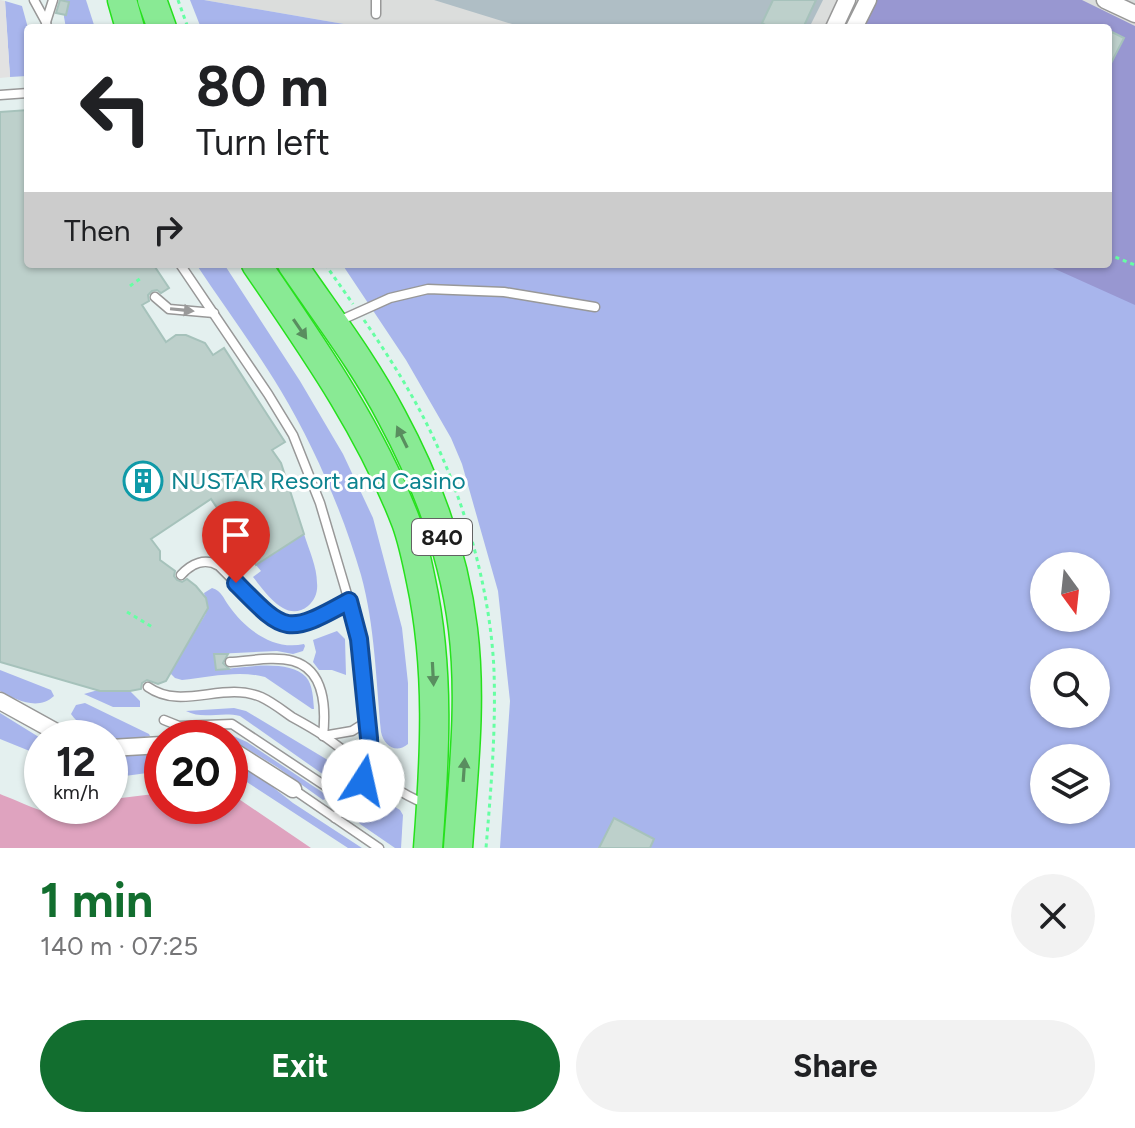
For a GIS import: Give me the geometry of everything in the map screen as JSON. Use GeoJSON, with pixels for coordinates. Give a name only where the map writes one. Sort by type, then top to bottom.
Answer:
{"type":"FeatureCollection","features":[{"type":"Feature","properties":{"kind":"highway"},"geometry":{"type":"LineString","coordinates":[[122,0],[129,24]]}},
{"type":"Feature","properties":{"kind":"highway"},"geometry":{"type":"LineString","coordinates":[[152,0],[161,24]]}},
{"type":"Feature","properties":{"kind":"highway","name":"840"},"geometry":{"type":"LineString","coordinates":[[259,268],[342,394],[407,524],[431,633],[435,735],[428,848]]}},
{"type":"Feature","properties":{"kind":"highway","name":"840"},"geometry":{"type":"LineString","coordinates":[[295,268],[391,415],[422,479],[439,529],[463,630],[466,737],[458,848]]}},
{"type":"Feature","properties":{"kind":"street"},"geometry":{"type":"LineString","coordinates":[[836,24],[847,0]]}},
{"type":"Feature","properties":{"kind":"street"},"geometry":{"type":"LineString","coordinates":[[856,24],[868,0]]}},
{"type":"Feature","properties":{"kind":"street"},"geometry":{"type":"LineString","coordinates":[[1105,0],[1135,14]]}},
{"type":"Feature","properties":{"kind":"street"},"geometry":{"type":"LineString","coordinates":[[0,701],[34,720]]}},
{"type":"Feature","properties":{"kind":"street"},"geometry":{"type":"LineString","coordinates":[[248,760],[293,789]]}},
{"type":"Feature","properties":{"kind":"lane"},"geometry":{"type":"LineString","coordinates":[[34,0],[46,24]]}},
{"type":"Feature","properties":{"kind":"lane"},"geometry":{"type":"LineString","coordinates":[[46,24],[53,0]]}},
{"type":"Feature","properties":{"kind":"lane"},"geometry":{"type":"LineString","coordinates":[[376,0],[376,14]]}},
{"type":"Feature","properties":{"kind":"lane"},"geometry":{"type":"LineString","coordinates":[[0,95],[24,93]]}},
{"type":"Feature","properties":{"kind":"lane"},"geometry":{"type":"LineString","coordinates":[[183,268],[293,435],[320,503],[349,601],[359,639],[370,753],[363,781],[335,818]]}},
{"type":"Feature","properties":{"kind":"lane"},"geometry":{"type":"LineString","coordinates":[[333,323],[390,298],[428,289],[504,292],[595,307]]}},
{"type":"Feature","properties":{"kind":"lane"},"geometry":{"type":"LineString","coordinates":[[155,297],[169,309],[214,313]]}},
{"type":"Feature","properties":{"kind":"lane"},"geometry":{"type":"LineString","coordinates":[[181,575],[197,563],[212,562],[270,617],[290,625],[306,623],[349,601]]}},
{"type":"Feature","properties":{"kind":"lane"},"geometry":{"type":"LineString","coordinates":[[230,662],[281,659],[304,665],[312,672],[322,693],[323,736]]}},
{"type":"Feature","properties":{"kind":"lane"},"geometry":{"type":"LineString","coordinates":[[148,687],[167,697],[228,691],[263,698],[323,736],[388,784],[431,806]]}},
{"type":"Feature","properties":{"kind":"lane"},"geometry":{"type":"LineString","coordinates":[[323,736],[352,731],[368,721]]}},
{"type":"Feature","properties":{"kind":"lane"},"geometry":{"type":"LineString","coordinates":[[248,735],[348,801]]}},
{"type":"Feature","properties":{"kind":"lane"},"geometry":{"type":"LineString","coordinates":[[293,789],[379,848]]}},
{"type":"Feature","properties":{"kind":"path"},"geometry":{"type":"LineString","coordinates":[[178,0],[187,24]]}},
{"type":"Feature","properties":{"kind":"path"},"geometry":{"type":"LineString","coordinates":[[1112,256],[1135,265]]}},
{"type":"Feature","properties":{"kind":"path"},"geometry":{"type":"LineString","coordinates":[[130,286],[141,278]]}},
{"type":"Feature","properties":{"kind":"path"},"geometry":{"type":"LineString","coordinates":[[127,612],[154,628]]}},
{"type":"Feature","properties":{"kind":"shaded area"},"geometry":{"type":"Polygon","coordinates":[[[0,0],[5,1],[10,77],[0,78],[0,0]]]}},
{"type":"Feature","properties":{"kind":"shaded area"},"geometry":{"type":"Polygon","coordinates":[[[64,0],[86,0],[94,24],[65,24],[64,0]]]}},
{"type":"Feature","properties":{"kind":"shaded area"},"geometry":{"type":"Polygon","coordinates":[[[190,0],[344,24],[199,24],[190,0]]]}},
{"type":"Feature","properties":{"kind":"shaded area"},"geometry":{"type":"Polygon","coordinates":[[[204,0],[1135,0],[1135,273],[1112,64],[1112,24],[344,24],[204,0]]]}},
{"type":"Feature","properties":{"kind":"shaded area"},"geometry":{"type":"Polygon","coordinates":[[[434,0],[823,0],[811,24],[512,24],[434,0]]]}},
{"type":"Feature","properties":{"kind":"shaded area"},"geometry":{"type":"Polygon","coordinates":[[[874,0],[1082,0],[1135,26],[1135,305],[1053,268],[1112,268],[1112,24],[863,24],[874,0]]]}},
{"type":"Feature","properties":{"kind":"shaded area"},"geometry":{"type":"Polygon","coordinates":[[[5,1],[22,6],[27,24],[24,24],[24,76],[10,77],[5,1]]]}},
{"type":"Feature","properties":{"kind":"shaded area"},"geometry":{"type":"Polygon","coordinates":[[[1112,265],[1135,273],[1135,848],[500,848],[510,701],[498,591],[462,464],[451,438],[406,360],[345,268],[1112,268],[1112,265]]]}},
{"type":"Feature","properties":{"kind":"shaded area"},"geometry":{"type":"Polygon","coordinates":[[[199,268],[227,268],[343,454],[373,518],[402,628],[408,683],[408,744],[404,747],[391,747],[381,732],[366,594],[346,528],[305,434],[250,343],[199,268]]]}},
{"type":"Feature","properties":{"kind":"shaded area"},"geometry":{"type":"Polygon","coordinates":[[[304,534],[316,571],[317,590],[308,606],[292,611],[277,604],[253,577],[261,571],[256,565],[304,534]]]}},
{"type":"Feature","properties":{"kind":"shaded area"},"geometry":{"type":"Polygon","coordinates":[[[212,588],[220,593],[244,623],[262,637],[282,644],[305,646],[303,651],[293,654],[277,651],[215,654],[216,670],[276,666],[298,671],[310,684],[314,709],[265,677],[234,674],[182,680],[170,673],[205,615],[208,608],[204,593],[212,588]]]}},
{"type":"Feature","properties":{"kind":"shaded area"},"geometry":{"type":"Polygon","coordinates":[[[337,631],[345,639],[346,675],[319,670],[313,662],[316,652],[313,640],[337,631]]]}},
{"type":"Feature","properties":{"kind":"shaded area"},"geometry":{"type":"Polygon","coordinates":[[[0,670],[51,690],[54,696],[41,703],[13,698],[0,691],[0,670]]]}},
{"type":"Feature","properties":{"kind":"shaded area"},"geometry":{"type":"Polygon","coordinates":[[[98,690],[130,691],[140,701],[140,707],[113,707],[84,694],[98,690]]]}},
{"type":"Feature","properties":{"kind":"shaded area"},"geometry":{"type":"Polygon","coordinates":[[[85,703],[120,720],[76,720],[71,714],[76,705],[85,703]]]}},
{"type":"Feature","properties":{"kind":"shaded area"},"geometry":{"type":"Polygon","coordinates":[[[234,708],[246,711],[326,759],[337,768],[340,776],[332,778],[324,775],[240,716],[199,715],[186,711],[234,708]]]}},
{"type":"Feature","properties":{"kind":"shaded area"},"geometry":{"type":"Polygon","coordinates":[[[0,713],[24,728],[24,749],[0,739],[0,713]]]}},
{"type":"Feature","properties":{"kind":"shaded area"},"geometry":{"type":"Polygon","coordinates":[[[128,724],[144,732],[144,737],[129,739],[128,724]]]}},
{"type":"Feature","properties":{"kind":"shaded area"},"geometry":{"type":"Polygon","coordinates":[[[248,743],[325,794],[325,799],[323,800],[248,749],[248,743]]]}},
{"type":"Feature","properties":{"kind":"shaded area"},"geometry":{"type":"Polygon","coordinates":[[[144,754],[144,773],[128,776],[128,756],[144,754]]]}},
{"type":"Feature","properties":{"kind":"shaded area"},"geometry":{"type":"Polygon","coordinates":[[[248,771],[362,848],[348,848],[248,783],[248,771]]]}},
{"type":"Feature","properties":{"kind":"shaded area"},"geometry":{"type":"Polygon","coordinates":[[[0,794],[24,804],[24,824],[128,824],[128,797],[144,795],[144,824],[248,824],[248,805],[311,848],[0,848],[0,794]]]}},
{"type":"Feature","properties":{"kind":"shaded area"},"geometry":{"type":"Polygon","coordinates":[[[377,796],[403,815],[401,848],[395,848],[358,821],[373,797],[377,796]]]}},
{"type":"Feature","properties":{"kind":"building"},"geometry":{"type":"Polygon","coordinates":[[[60,0],[69,2],[66,15],[56,13],[60,0]]]}},
{"type":"Feature","properties":{"kind":"building"},"geometry":{"type":"Polygon","coordinates":[[[773,0],[816,0],[805,24],[762,23],[773,0]]]}},
{"type":"Feature","properties":{"kind":"building"},"geometry":{"type":"Polygon","coordinates":[[[1112,32],[1124,38],[1112,61],[1112,32]]]}},
{"type":"Feature","properties":{"kind":"building","name":"NUSTAR Resort and Casino"},"geometry":{"type":"Polygon","coordinates":[[[24,110],[24,268],[156,268],[169,288],[161,293],[152,291],[148,295],[149,301],[142,305],[166,342],[176,335],[186,335],[205,343],[213,355],[224,348],[285,442],[272,450],[281,463],[304,534],[256,565],[211,499],[151,539],[160,551],[160,560],[175,571],[177,580],[182,582],[187,579],[196,586],[206,598],[208,608],[166,681],[158,684],[147,680],[142,683],[141,689],[100,691],[0,662],[0,112],[24,110]]]}},
{"type":"Feature","properties":{"kind":"building"},"geometry":{"type":"Polygon","coordinates":[[[214,654],[228,654],[223,663],[229,669],[216,670],[214,654]]]}},
{"type":"Feature","properties":{"kind":"building"},"geometry":{"type":"Polygon","coordinates":[[[614,818],[654,839],[650,848],[599,848],[614,818]]]}},
{"type":"Feature","properties":{"kind":"place","name":"NUSTAR Resort and Casino"},"geometry":{"type":"Point","coordinates":[143,481]}},
{"type":"Feature","properties":{"kind":"route"},"geometry":{"type":"LineString","coordinates":[[236,583],[270,617],[290,625],[321,617],[349,601],[359,639],[369,738],[368,769],[363,781]]}}]}
